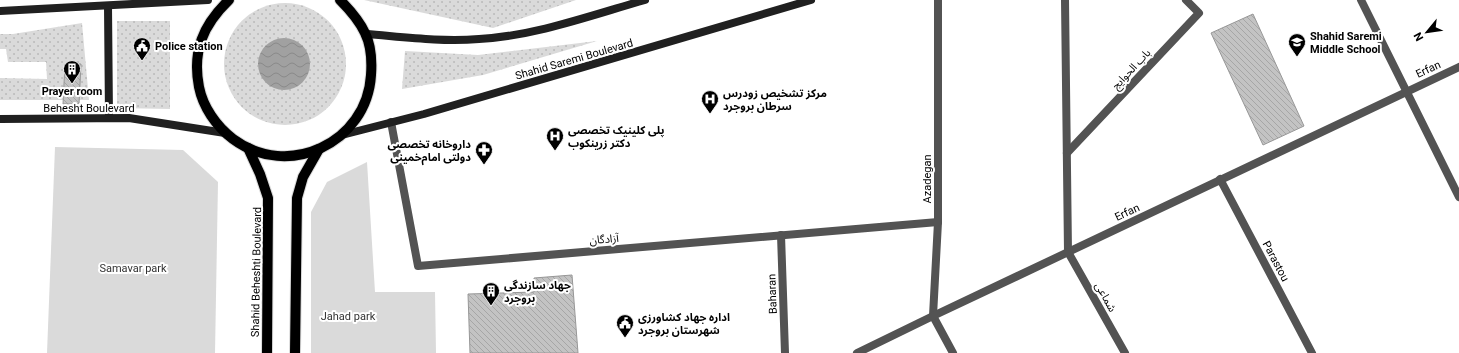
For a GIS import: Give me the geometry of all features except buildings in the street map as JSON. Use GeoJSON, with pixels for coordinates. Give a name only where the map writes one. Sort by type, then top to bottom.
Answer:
{"type":"FeatureCollection","features":[{"type":"Feature","properties":{"kind":"main road"},"geometry":{"type":"LineString","coordinates":[[0,11],[208,0]]}},
{"type":"Feature","properties":{"kind":"main road"},"geometry":{"type":"LineString","coordinates":[[229,0],[216,12],[204,31],[198,52],[197,74],[201,96],[211,116],[225,133],[248,148],[258,152],[279,156],[300,155],[319,149],[342,135],[360,114],[370,88],[372,61],[366,34],[354,14],[340,0]]}},
{"type":"Feature","properties":{"kind":"main road"},"geometry":{"type":"LineString","coordinates":[[366,34],[438,40],[480,39],[531,32],[645,0]]}},
{"type":"Feature","properties":{"kind":"main road","name":"Shahid Saremi Boulevard"},"geometry":{"type":"LineString","coordinates":[[342,135],[432,112],[811,0]]}},
{"type":"Feature","properties":{"kind":"main road"},"geometry":{"type":"LineString","coordinates":[[108,6],[109,118]]}},
{"type":"Feature","properties":{"kind":"main road","name":"Behesht Boulevard"},"geometry":{"type":"LineString","coordinates":[[0,120],[129,118],[225,133]]}},
{"type":"Feature","properties":{"kind":"main road","name":"Shahid Beheshti Boulevard"},"geometry":{"type":"LineString","coordinates":[[248,148],[260,174],[268,198],[267,353]]}},
{"type":"Feature","properties":{"kind":"main road"},"geometry":{"type":"LineString","coordinates":[[295,353],[297,198],[303,177],[319,149]]}},
{"type":"Feature","properties":{"kind":"street","name":"Azadegan"},"geometry":{"type":"LineString","coordinates":[[933,316],[938,222],[938,0]]}},
{"type":"Feature","properties":{"kind":"street"},"geometry":{"type":"LineString","coordinates":[[1065,0],[1068,252]]}},
{"type":"Feature","properties":{"kind":"street","name":"باب الحوایج"},"geometry":{"type":"LineString","coordinates":[[1067,153],[1199,14],[1186,0]]}},
{"type":"Feature","properties":{"kind":"street","name":"Erfan"},"geometry":{"type":"LineString","coordinates":[[1361,0],[1459,197]]}},
{"type":"Feature","properties":{"kind":"street","name":"Erfan"},"geometry":{"type":"LineString","coordinates":[[858,353],[1220,179],[1459,67]]}},
{"type":"Feature","properties":{"kind":"street","name":"آزادگان"},"geometry":{"type":"LineString","coordinates":[[391,122],[418,266],[938,222]]}},
{"type":"Feature","properties":{"kind":"street","name":"Parastou"},"geometry":{"type":"LineString","coordinates":[[1220,179],[1312,353]]}},
{"type":"Feature","properties":{"kind":"street","name":"Baharan"},"geometry":{"type":"LineString","coordinates":[[781,235],[785,353]]}},
{"type":"Feature","properties":{"kind":"street","name":"شماعی"},"geometry":{"type":"LineString","coordinates":[[1068,252],[1126,353]]}},
{"type":"Feature","properties":{"kind":"street"},"geometry":{"type":"LineString","coordinates":[[933,316],[953,353]]}},
{"type":"Feature","properties":{"kind":"green space"},"geometry":{"type":"Polygon","coordinates":[[[364,0],[576,0],[493,28],[364,0]]]}},
{"type":"Feature","properties":{"kind":"green space"},"geometry":{"type":"Polygon","coordinates":[[[285,3],[297,4],[308,8],[319,13],[328,21],[336,30],[341,41],[345,52],[345,76],[341,87],[336,98],[328,107],[319,115],[308,120],[297,124],[285,125],[273,124],[262,120],[251,115],[242,107],[234,98],[229,87],[225,76],[224,64],[225,52],[229,41],[234,30],[242,21],[251,13],[262,8],[273,4],[285,3]]]}},
{"type":"Feature","properties":{"kind":"green space"},"geometry":{"type":"Polygon","coordinates":[[[117,21],[170,21],[170,109],[117,108],[117,21]]]}},
{"type":"Feature","properties":{"kind":"green space"},"geometry":{"type":"Polygon","coordinates":[[[82,23],[89,100],[0,100],[0,78],[47,79],[46,62],[8,62],[6,49],[0,49],[0,34],[13,34],[82,23]]]}},
{"type":"Feature","properties":{"kind":"green space"},"geometry":{"type":"Polygon","coordinates":[[[597,41],[483,75],[402,89],[405,51],[478,55],[597,41]]]}},
{"type":"Feature","properties":{"kind":"green space","name":"Samavar park"},"geometry":{"type":"Polygon","coordinates":[[[55,147],[183,150],[218,182],[215,353],[47,353],[55,147]]]}},
{"type":"Feature","properties":{"kind":"green space","name":"Jahad park"},"geometry":{"type":"Polygon","coordinates":[[[367,162],[375,292],[435,292],[436,353],[311,353],[311,212],[327,182],[367,162]]]}},
{"type":"Feature","properties":{"kind":"water"},"geometry":{"type":"Polygon","coordinates":[[[279,38],[289,38],[299,42],[306,49],[310,59],[310,69],[306,79],[299,86],[289,90],[279,90],[269,86],[262,79],[258,69],[258,59],[262,49],[269,42],[279,38]]]}},
{"type":"Feature","properties":{"kind":"place","name":"Shahid Saremi Middle School"},"geometry":{"type":"Point","coordinates":[1297,57]}},
{"type":"Feature","properties":{"kind":"place","name":"Police station"},"geometry":{"type":"Point","coordinates":[142,61]}},
{"type":"Feature","properties":{"kind":"place","name":"Prayer room"},"geometry":{"type":"Point","coordinates":[72,84]}},
{"type":"Feature","properties":{"kind":"place","name":"مرکز تشخیص زودرس سرطان بروجرد"},"geometry":{"type":"Point","coordinates":[710,114]}},
{"type":"Feature","properties":{"kind":"place","name":"پلی کلینیک تخصصی دکتر زرینکوب"},"geometry":{"type":"Point","coordinates":[555,151]}},
{"type":"Feature","properties":{"kind":"place","name":"داروخانه تخصصی دولتی امام‌خمینی"},"geometry":{"type":"Point","coordinates":[484,165]}},
{"type":"Feature","properties":{"kind":"place","name":"جهاد سازندگی بروجرد"},"geometry":{"type":"Point","coordinates":[491,306]}},
{"type":"Feature","properties":{"kind":"place","name":"اداره جهاد کشاورزی شهرستان بروجرد"},"geometry":{"type":"Point","coordinates":[625,338]}}]}
